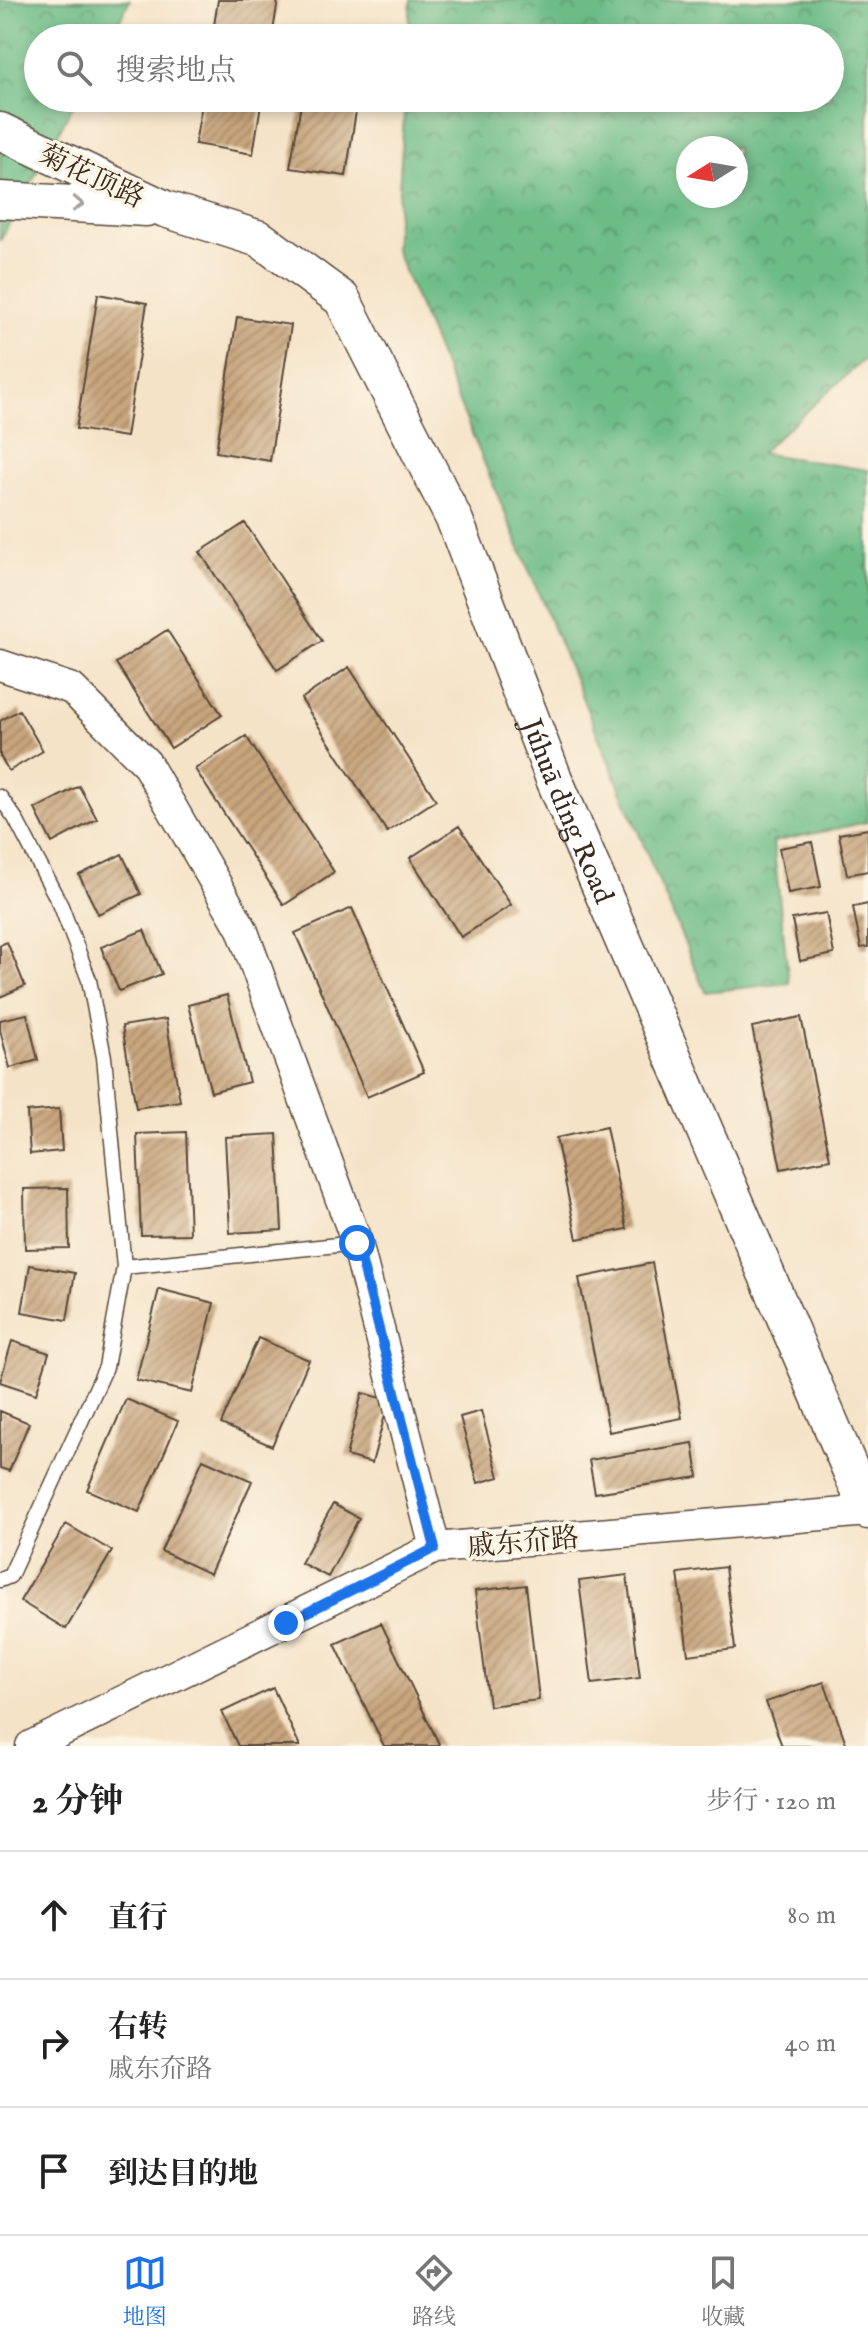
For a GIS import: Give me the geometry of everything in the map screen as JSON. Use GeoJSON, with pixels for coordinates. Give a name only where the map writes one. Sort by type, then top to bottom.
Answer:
{"type":"FeatureCollection","features":[{"type":"Feature","properties":{"kind":"street","name":"菊花顶路"},"geometry":{"type":"LineString","coordinates":[[0,131],[165,209]]}},
{"type":"Feature","properties":{"kind":"street","name":"菊花顶路"},"geometry":{"type":"LineString","coordinates":[[0,200],[165,209]]}},
{"type":"Feature","properties":{"kind":"street","name":"Júhuā dǐng Road"},"geometry":{"type":"LineString","coordinates":[[165,209],[260,239],[342,299],[455,521],[554,779],[868,1511]]}},
{"type":"Feature","properties":{"kind":"street"},"geometry":{"type":"LineString","coordinates":[[0,665],[72,689],[146,763],[242,929],[357,1243],[435,1548]]}},
{"type":"Feature","properties":{"kind":"street","name":"戚东夼路"},"geometry":{"type":"LineString","coordinates":[[31,1746],[435,1548],[868,1511]]}},
{"type":"Feature","properties":{"kind":"lane"},"geometry":{"type":"LineString","coordinates":[[0,797],[15,818],[61,906],[89,980],[104,1057],[124,1267],[106,1367],[10,1576],[0,1580]]}},
{"type":"Feature","properties":{"kind":"lane"},"geometry":{"type":"LineString","coordinates":[[124,1267],[357,1243]]}},
{"type":"Feature","properties":{"kind":"green space"},"geometry":{"type":"Polygon","coordinates":[[[0,0],[130,0],[117,24],[24,24],[24,112],[69,112],[0,241],[0,0]]]}},
{"type":"Feature","properties":{"kind":"green space"},"geometry":{"type":"Polygon","coordinates":[[[411,0],[868,0],[868,356],[760,453],[868,470],[868,822],[773,842],[789,983],[705,992],[395,249],[404,112],[844,112],[844,24],[409,24],[411,0]]]}},
{"type":"Feature","properties":{"kind":"building"},"geometry":{"type":"Polygon","coordinates":[[[218,0],[278,0],[274,24],[214,24],[218,0]]]}},
{"type":"Feature","properties":{"kind":"building"},"geometry":{"type":"Polygon","coordinates":[[[201,112],[260,112],[253,154],[195,144],[201,112]]]}},
{"type":"Feature","properties":{"kind":"building"},"geometry":{"type":"Polygon","coordinates":[[[300,112],[356,112],[346,176],[290,168],[300,112]]]}},
{"type":"Feature","properties":{"kind":"building"},"geometry":{"type":"Polygon","coordinates":[[[98,294],[147,303],[126,437],[76,429],[98,294]]]}},
{"type":"Feature","properties":{"kind":"building"},"geometry":{"type":"Polygon","coordinates":[[[237,317],[291,325],[270,461],[216,452],[237,317]]]}},
{"type":"Feature","properties":{"kind":"building"},"geometry":{"type":"Polygon","coordinates":[[[245,523],[322,641],[277,670],[200,552],[245,523]]]}},
{"type":"Feature","properties":{"kind":"building"},"geometry":{"type":"Polygon","coordinates":[[[167,630],[222,715],[171,748],[116,663],[167,630]]]}},
{"type":"Feature","properties":{"kind":"building"},"geometry":{"type":"Polygon","coordinates":[[[349,667],[436,800],[387,832],[301,699],[349,667]]]}},
{"type":"Feature","properties":{"kind":"building"},"geometry":{"type":"Polygon","coordinates":[[[19,710],[43,751],[9,771],[0,756],[0,721],[19,710]]]}},
{"type":"Feature","properties":{"kind":"building"},"geometry":{"type":"Polygon","coordinates":[[[246,736],[334,872],[284,905],[195,769],[246,736]]]}},
{"type":"Feature","properties":{"kind":"building"},"geometry":{"type":"Polygon","coordinates":[[[79,786],[97,819],[52,843],[35,809],[79,786]]]}},
{"type":"Feature","properties":{"kind":"building"},"geometry":{"type":"Polygon","coordinates":[[[459,826],[511,905],[461,937],[410,858],[459,826]]]}},
{"type":"Feature","properties":{"kind":"building"},"geometry":{"type":"Polygon","coordinates":[[[868,829],[868,871],[847,875],[839,834],[868,829]]]}},
{"type":"Feature","properties":{"kind":"building"},"geometry":{"type":"Polygon","coordinates":[[[812,842],[821,887],[788,893],[779,848],[812,842]]]}},
{"type":"Feature","properties":{"kind":"building"},"geometry":{"type":"Polygon","coordinates":[[[122,854],[141,894],[98,914],[79,875],[122,854]]]}},
{"type":"Feature","properties":{"kind":"building"},"geometry":{"type":"Polygon","coordinates":[[[868,904],[868,947],[861,948],[853,907],[868,904]]]}},
{"type":"Feature","properties":{"kind":"building"},"geometry":{"type":"Polygon","coordinates":[[[352,908],[424,1072],[367,1097],[295,933],[352,908]]]}},
{"type":"Feature","properties":{"kind":"building"},"geometry":{"type":"Polygon","coordinates":[[[826,913],[834,954],[800,961],[792,919],[826,913]]]}},
{"type":"Feature","properties":{"kind":"building"},"geometry":{"type":"Polygon","coordinates":[[[144,930],[162,974],[119,991],[101,947],[144,930]]]}},
{"type":"Feature","properties":{"kind":"building"},"geometry":{"type":"Polygon","coordinates":[[[7,942],[25,986],[0,997],[0,945],[7,942]]]}},
{"type":"Feature","properties":{"kind":"building"},"geometry":{"type":"Polygon","coordinates":[[[227,995],[249,1082],[211,1092],[188,1005],[227,995]]]}},
{"type":"Feature","properties":{"kind":"building"},"geometry":{"type":"Polygon","coordinates":[[[27,1014],[38,1060],[10,1068],[0,1020],[27,1014]]]}},
{"type":"Feature","properties":{"kind":"building"},"geometry":{"type":"Polygon","coordinates":[[[801,1017],[830,1159],[781,1169],[752,1027],[801,1017]]]}},
{"type":"Feature","properties":{"kind":"building"},"geometry":{"type":"Polygon","coordinates":[[[166,1019],[180,1101],[136,1108],[122,1026],[166,1019]]]}},
{"type":"Feature","properties":{"kind":"building"},"geometry":{"type":"Polygon","coordinates":[[[59,1109],[62,1151],[30,1154],[27,1112],[59,1109]]]}},
{"type":"Feature","properties":{"kind":"building"},"geometry":{"type":"Polygon","coordinates":[[[606,1127],[627,1229],[577,1239],[556,1138],[606,1127]]]}},
{"type":"Feature","properties":{"kind":"building"},"geometry":{"type":"Polygon","coordinates":[[[186,1132],[190,1234],[141,1235],[137,1134],[186,1132]]]}},
{"type":"Feature","properties":{"kind":"building"},"geometry":{"type":"Polygon","coordinates":[[[277,1134],[282,1230],[230,1233],[225,1137],[277,1134]]]}},
{"type":"Feature","properties":{"kind":"building"},"geometry":{"type":"Polygon","coordinates":[[[68,1188],[69,1248],[25,1249],[24,1189],[68,1188]]]}},
{"type":"Feature","properties":{"kind":"building"},"geometry":{"type":"Polygon","coordinates":[[[652,1263],[682,1418],[609,1432],[579,1278],[652,1263]]]}},
{"type":"Feature","properties":{"kind":"building"},"geometry":{"type":"Polygon","coordinates":[[[30,1265],[75,1273],[67,1320],[22,1312],[30,1265]]]}},
{"type":"Feature","properties":{"kind":"building"},"geometry":{"type":"Polygon","coordinates":[[[159,1289],[214,1303],[192,1393],[136,1380],[159,1289]]]}},
{"type":"Feature","properties":{"kind":"building"},"geometry":{"type":"Polygon","coordinates":[[[258,1338],[309,1360],[272,1446],[221,1424],[258,1338]]]}},
{"type":"Feature","properties":{"kind":"building"},"geometry":{"type":"Polygon","coordinates":[[[12,1341],[49,1353],[36,1394],[0,1382],[12,1341]]]}},
{"type":"Feature","properties":{"kind":"building"},"geometry":{"type":"Polygon","coordinates":[[[362,1393],[389,1400],[372,1463],[346,1456],[362,1393]]]}},
{"type":"Feature","properties":{"kind":"building"},"geometry":{"type":"Polygon","coordinates":[[[126,1399],[178,1421],[139,1512],[87,1490],[126,1399]]]}},
{"type":"Feature","properties":{"kind":"building"},"geometry":{"type":"Polygon","coordinates":[[[0,1411],[29,1423],[9,1471],[0,1468],[0,1411]]]}},
{"type":"Feature","properties":{"kind":"building"},"geometry":{"type":"Polygon","coordinates":[[[481,1411],[499,1477],[478,1483],[460,1417],[481,1411]]]}},
{"type":"Feature","properties":{"kind":"building"},"geometry":{"type":"Polygon","coordinates":[[[693,1443],[698,1477],[595,1493],[589,1460],[693,1443]]]}},
{"type":"Feature","properties":{"kind":"building"},"geometry":{"type":"Polygon","coordinates":[[[203,1459],[252,1481],[210,1574],[161,1551],[203,1459]]]}},
{"type":"Feature","properties":{"kind":"building"},"geometry":{"type":"Polygon","coordinates":[[[333,1504],[359,1518],[328,1577],[301,1563],[333,1504]]]}},
{"type":"Feature","properties":{"kind":"building"},"geometry":{"type":"Polygon","coordinates":[[[66,1524],[112,1551],[66,1629],[20,1601],[66,1524]]]}},
{"type":"Feature","properties":{"kind":"building"},"geometry":{"type":"Polygon","coordinates":[[[725,1567],[735,1649],[688,1655],[678,1573],[725,1567]]]}},
{"type":"Feature","properties":{"kind":"building"},"geometry":{"type":"Polygon","coordinates":[[[627,1575],[640,1678],[592,1684],[579,1581],[627,1575]]]}},
{"type":"Feature","properties":{"kind":"building"},"geometry":{"type":"Polygon","coordinates":[[[526,1585],[539,1700],[489,1706],[475,1591],[526,1585]]]}},
{"type":"Feature","properties":{"kind":"building"},"geometry":{"type":"Polygon","coordinates":[[[381,1623],[440,1746],[384,1746],[335,1644],[381,1623]]]}},
{"type":"Feature","properties":{"kind":"building"},"geometry":{"type":"Polygon","coordinates":[[[824,1682],[847,1746],[782,1746],[766,1702],[824,1682]]]}},
{"type":"Feature","properties":{"kind":"building"},"geometry":{"type":"Polygon","coordinates":[[[273,1688],[300,1746],[238,1746],[222,1712],[273,1688]]]}},
{"type":"Feature","properties":{"kind":"route"},"geometry":{"type":"LineString","coordinates":[[286,1623],[435,1548],[357,1243]]}}]}
